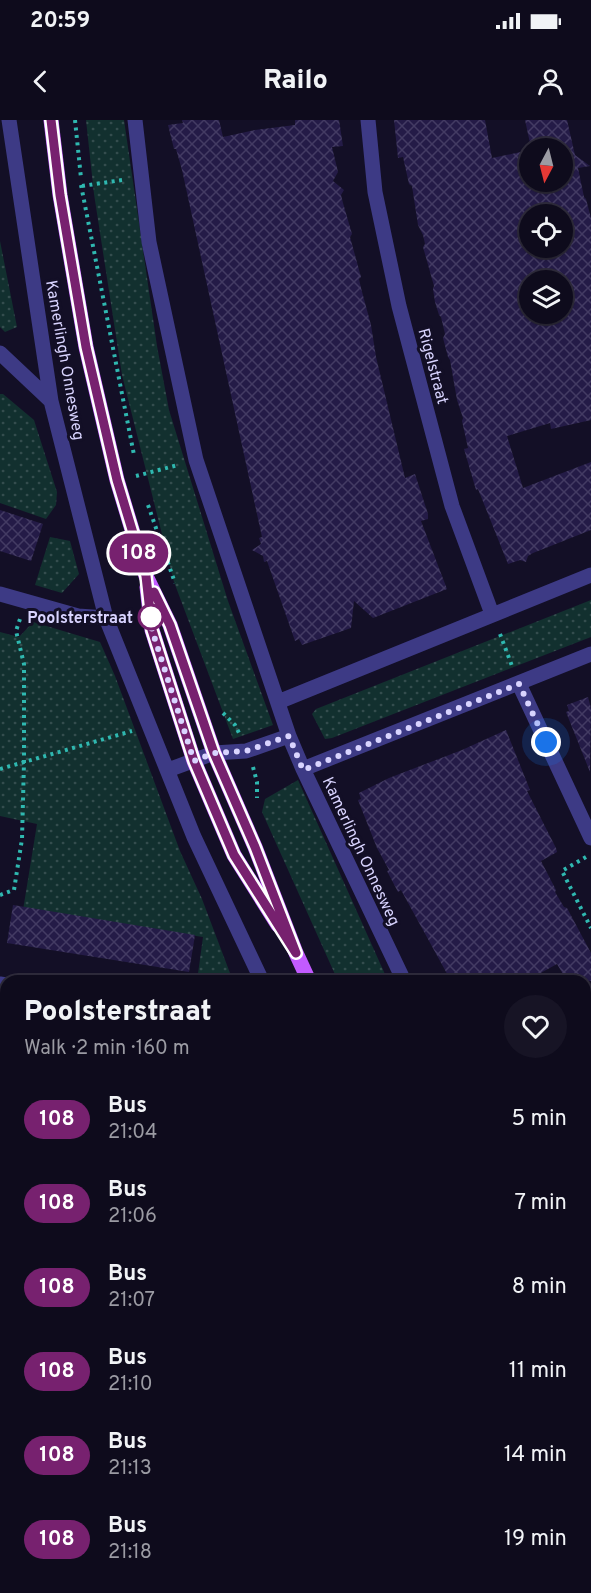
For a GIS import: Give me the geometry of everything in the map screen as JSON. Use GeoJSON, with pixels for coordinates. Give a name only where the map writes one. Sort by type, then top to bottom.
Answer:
{"type":"FeatureCollection","features":[{"type":"Feature","properties":{"kind":"main road","name":"Kamerlingh Onnesweg"},"geometry":{"type":"LineString","coordinates":[[51,120],[60,195],[86,347],[117,480],[146,576],[170,625],[214,753],[255,847],[306,975]]}},
{"type":"Feature","properties":{"kind":"main road","name":"Kamerlingh Onnesweg"},"geometry":{"type":"LineString","coordinates":[[146,576],[152,630],[194,761],[234,855],[296,953]]}},
{"type":"Feature","properties":{"kind":"street","name":"Kamerlingh Onnesweg"},"geometry":{"type":"LineString","coordinates":[[9,120],[51,401],[106,618],[194,837],[259,975]]}},
{"type":"Feature","properties":{"kind":"street","name":"Kamerlingh Onnesweg"},"geometry":{"type":"LineString","coordinates":[[135,120],[149,242],[196,460],[289,736],[401,975]]}},
{"type":"Feature","properties":{"kind":"street","name":"Rigelstraat"},"geometry":{"type":"LineString","coordinates":[[368,120],[375,192],[399,306],[452,506],[492,614]]}},
{"type":"Feature","properties":{"kind":"street"},"geometry":{"type":"LineString","coordinates":[[0,353],[51,401]]}},
{"type":"Feature","properties":{"kind":"street"},"geometry":{"type":"LineString","coordinates":[[278,702],[591,575]]}},
{"type":"Feature","properties":{"kind":"street"},"geometry":{"type":"LineString","coordinates":[[0,594],[78,616],[106,618]]}},
{"type":"Feature","properties":{"kind":"street"},"geometry":{"type":"LineString","coordinates":[[303,770],[591,654]]}},
{"type":"Feature","properties":{"kind":"street"},"geometry":{"type":"LineString","coordinates":[[519,684],[591,838]]}},
{"type":"Feature","properties":{"kind":"street"},"geometry":{"type":"LineString","coordinates":[[168,770],[214,753],[246,751],[289,736]]}},
{"type":"Feature","properties":{"kind":"path"},"geometry":{"type":"LineString","coordinates":[[75,120],[82,186],[138,476]]}},
{"type":"Feature","properties":{"kind":"path"},"geometry":{"type":"LineString","coordinates":[[82,186],[141,178]]}},
{"type":"Feature","properties":{"kind":"path"},"geometry":{"type":"LineString","coordinates":[[146,497],[175,584]]}},
{"type":"Feature","properties":{"kind":"path"},"geometry":{"type":"LineString","coordinates":[[0,895],[14,890],[22,838],[24,664],[16,631],[25,602]]}},
{"type":"Feature","properties":{"kind":"path"},"geometry":{"type":"LineString","coordinates":[[492,614],[519,684]]}},
{"type":"Feature","properties":{"kind":"path"},"geometry":{"type":"LineString","coordinates":[[221,712],[235,725],[246,751],[256,776],[257,800]]}},
{"type":"Feature","properties":{"kind":"path"},"geometry":{"type":"LineString","coordinates":[[0,769],[150,725]]}},
{"type":"Feature","properties":{"kind":"path"},"geometry":{"type":"LineString","coordinates":[[591,854],[562,871],[591,928]]}},
{"type":"Feature","properties":{"kind":"green space"},"geometry":{"type":"Polygon","coordinates":[[[86,120],[124,120],[157,346],[169,410],[228,601],[273,725],[233,739],[174,582],[122,375],[94,194],[86,120]]]}},
{"type":"Feature","properties":{"kind":"green space"},"geometry":{"type":"Polygon","coordinates":[[[0,241],[17,327],[5,332],[0,327],[0,241]]]}},
{"type":"Feature","properties":{"kind":"green space"},"geometry":{"type":"Polygon","coordinates":[[[0,394],[3,394],[34,420],[57,492],[56,505],[46,519],[0,503],[0,394]]]}},
{"type":"Feature","properties":{"kind":"green space"},"geometry":{"type":"Polygon","coordinates":[[[50,537],[70,541],[79,574],[62,593],[35,585],[50,537]]]}},
{"type":"Feature","properties":{"kind":"green space"},"geometry":{"type":"Polygon","coordinates":[[[591,600],[591,637],[332,738],[325,739],[312,714],[316,709],[591,600]]]}},
{"type":"Feature","properties":{"kind":"green space"},"geometry":{"type":"Polygon","coordinates":[[[33,622],[100,642],[115,676],[180,851],[202,899],[231,975],[198,975],[203,937],[23,910],[37,824],[0,816],[0,632],[19,637],[33,622]]]}},
{"type":"Feature","properties":{"kind":"green space"},"geometry":{"type":"Polygon","coordinates":[[[298,780],[385,975],[335,975],[262,812],[265,799],[298,780]]]}},
{"type":"Feature","properties":{"kind":"building"},"geometry":{"type":"Polygon","coordinates":[[[182,120],[219,120],[223,137],[295,125],[295,120],[339,120],[343,146],[332,147],[338,172],[333,181],[344,190],[341,195],[352,234],[350,237],[361,277],[359,279],[405,478],[415,474],[428,514],[428,519],[421,521],[447,589],[373,618],[354,601],[351,628],[302,645],[299,639],[295,641],[267,561],[264,562],[263,556],[252,550],[261,544],[259,538],[262,537],[182,170],[168,125],[183,123],[182,120]]]}},
{"type":"Feature","properties":{"kind":"building"},"geometry":{"type":"Polygon","coordinates":[[[394,120],[485,120],[492,158],[519,152],[519,192],[573,192],[573,146],[575,155],[590,166],[578,168],[591,218],[591,420],[551,429],[550,423],[507,436],[523,488],[591,462],[591,530],[533,553],[528,556],[526,562],[520,560],[508,564],[478,489],[476,490],[464,449],[468,448],[450,360],[443,338],[445,334],[435,302],[434,286],[423,247],[425,244],[418,225],[412,186],[409,184],[403,157],[398,158],[394,120]]]}},
{"type":"Feature","properties":{"kind":"building"},"geometry":{"type":"Polygon","coordinates":[[[525,120],[567,120],[571,138],[529,138],[525,120]]]}},
{"type":"Feature","properties":{"kind":"building"},"geometry":{"type":"Polygon","coordinates":[[[0,510],[43,524],[31,561],[0,551],[0,510]]]}},
{"type":"Feature","properties":{"kind":"building"},"geometry":{"type":"Polygon","coordinates":[[[588,697],[591,708],[590,772],[566,712],[569,711],[567,705],[588,697]]]}},
{"type":"Feature","properties":{"kind":"building"},"geometry":{"type":"Polygon","coordinates":[[[506,730],[530,790],[527,791],[556,848],[557,852],[541,861],[555,892],[567,908],[591,953],[591,975],[563,975],[557,964],[537,975],[448,975],[401,890],[398,892],[358,800],[361,799],[359,793],[389,778],[462,750],[506,730]]]}},
{"type":"Feature","properties":{"kind":"building"},"geometry":{"type":"Polygon","coordinates":[[[13,905],[195,935],[189,972],[7,943],[13,905]]]}},
{"type":"Feature","properties":{"kind":"bus line","name":"108"},"geometry":{"type":"LineString","coordinates":[[51,120],[60,195],[86,347],[117,480],[146,576],[152,630],[194,761],[234,855],[296,953],[255,847],[214,753],[170,625],[154,592]]}},
{"type":"Feature","properties":{"kind":"place","name":"Poolsterstraat"},"geometry":{"type":"Point","coordinates":[151,617]}},
{"type":"Feature","properties":{"kind":"route"},"geometry":{"type":"LineString","coordinates":[[151,617],[150,612],[152,630],[194,761],[214,753],[246,751],[289,736],[303,770],[519,684],[546,742]]}}]}
